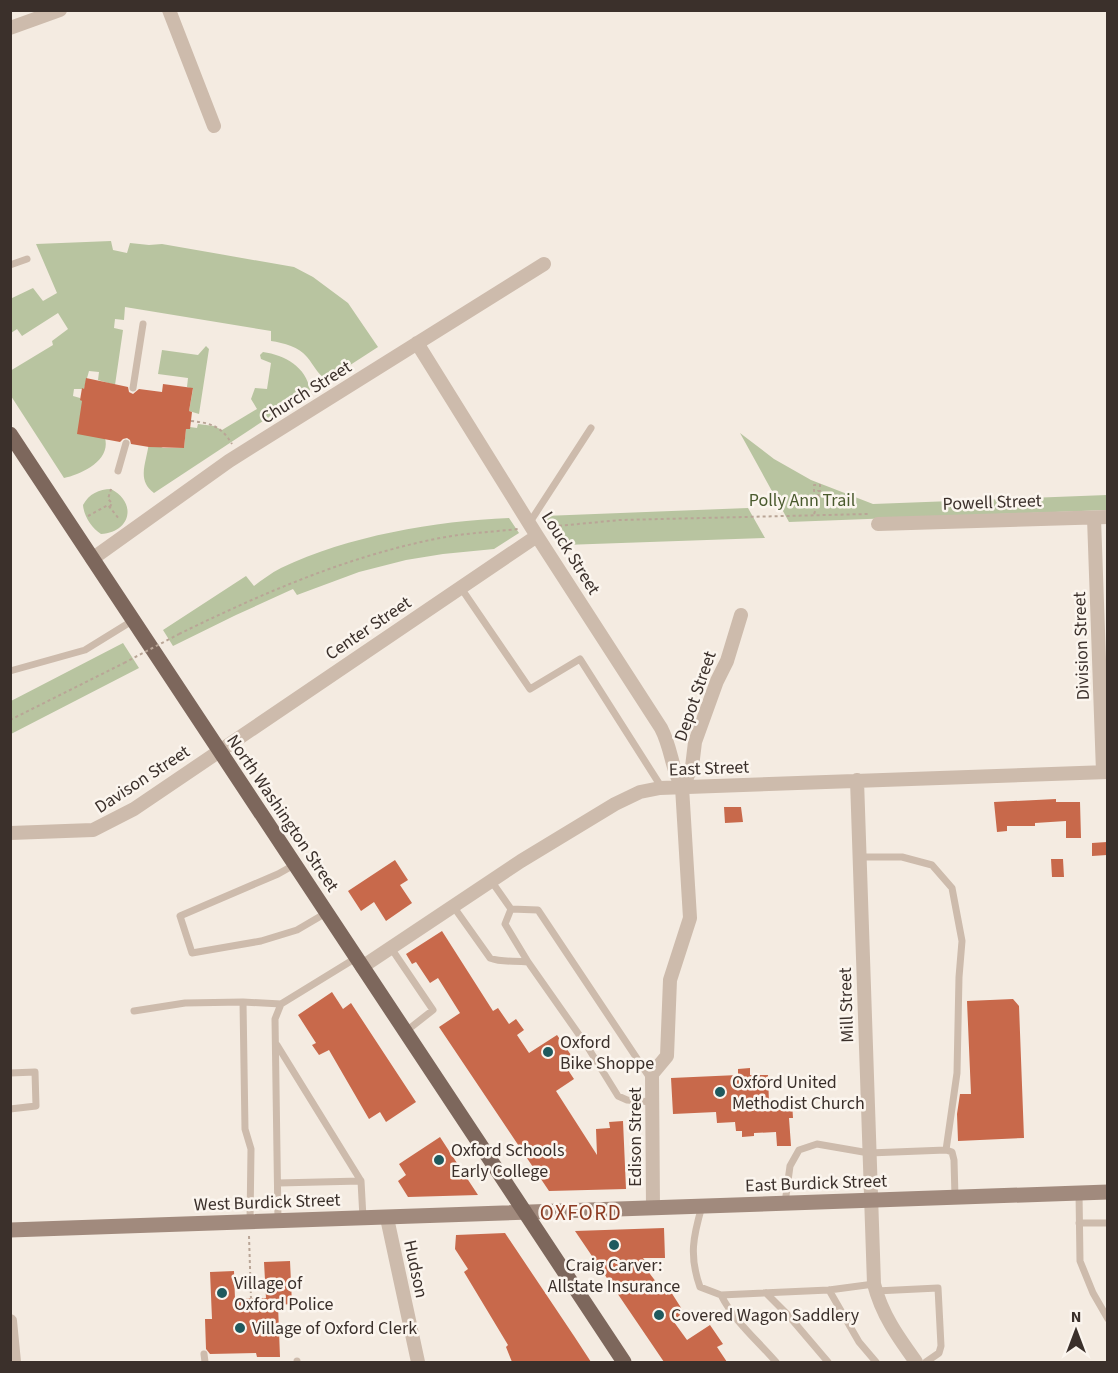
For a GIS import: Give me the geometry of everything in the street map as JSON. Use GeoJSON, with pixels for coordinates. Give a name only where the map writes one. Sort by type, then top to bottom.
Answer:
{"type":"FeatureCollection","features":[{"type":"Feature","properties":{"kind":"main road","name":"North Washington Street"},"geometry":{"type":"LineString","coordinates":[[10,434],[624,1362]]}},
{"type":"Feature","properties":{"kind":"main road","name":"East Burdick Street"},"geometry":{"type":"LineString","coordinates":[[525,1212],[1107,1192]]}},
{"type":"Feature","properties":{"kind":"main road","name":"West Burdick Street"},"geometry":{"type":"LineString","coordinates":[[11,1228],[525,1212]]}},
{"type":"Feature","properties":{"kind":"street"},"geometry":{"type":"LineString","coordinates":[[10,28],[60,10]]}},
{"type":"Feature","properties":{"kind":"street"},"geometry":{"type":"LineString","coordinates":[[169,10],[214,126]]}},
{"type":"Feature","properties":{"kind":"street","name":"Church Street"},"geometry":{"type":"LineString","coordinates":[[92,559],[229,461],[544,264]]}},
{"type":"Feature","properties":{"kind":"street","name":"Louck Street"},"geometry":{"type":"LineString","coordinates":[[417,343],[661,728],[669,743],[676,776],[682,787]]}},
{"type":"Feature","properties":{"kind":"street","name":"Powell Street"},"geometry":{"type":"LineString","coordinates":[[876,519],[1101,518]]}},
{"type":"Feature","properties":{"kind":"street","name":"Division Street"},"geometry":{"type":"LineString","coordinates":[[1101,518],[1105,772]]}},
{"type":"Feature","properties":{"kind":"street","name":"Center Street"},"geometry":{"type":"LineString","coordinates":[[218,751],[461,588],[533,529]]}},
{"type":"Feature","properties":{"kind":"street","name":"Depot Street"},"geometry":{"type":"LineString","coordinates":[[682,787],[692,767],[695,742],[717,681],[727,661],[741,615]]}},
{"type":"Feature","properties":{"kind":"street","name":"Davison Street"},"geometry":{"type":"LineString","coordinates":[[10,833],[93,830],[134,809],[218,751]]}},
{"type":"Feature","properties":{"kind":"street","name":"East Street"},"geometry":{"type":"LineString","coordinates":[[359,962],[391,948],[520,861],[615,804],[640,792],[682,787],[1105,772]]}},
{"type":"Feature","properties":{"kind":"street","name":"Mill Street"},"geometry":{"type":"LineString","coordinates":[[857,780],[870,1200],[875,1288],[880,1307],[912,1361]]}},
{"type":"Feature","properties":{"kind":"street","name":"Edison Street"},"geometry":{"type":"LineString","coordinates":[[653,1208],[652,1074],[667,1056],[670,980],[690,918],[682,787]]}},
{"type":"Feature","properties":{"kind":"street","name":"Hudson"},"geometry":{"type":"LineString","coordinates":[[387,1218],[418,1362]]}},
{"type":"Feature","properties":{"kind":"street"},"geometry":{"type":"LineString","coordinates":[[10,1321],[14,1362]]}},
{"type":"Feature","properties":{"kind":"lane"},"geometry":{"type":"LineString","coordinates":[[10,265],[27,259]]}},
{"type":"Feature","properties":{"kind":"lane"},"geometry":{"type":"LineString","coordinates":[[133,388],[143,324]]}},
{"type":"Feature","properties":{"kind":"lane"},"geometry":{"type":"LineString","coordinates":[[533,529],[591,429]]}},
{"type":"Feature","properties":{"kind":"lane"},"geometry":{"type":"LineString","coordinates":[[118,471],[126,443]]}},
{"type":"Feature","properties":{"kind":"lane"},"geometry":{"type":"LineString","coordinates":[[461,588],[530,689],[580,659],[662,788]]}},
{"type":"Feature","properties":{"kind":"lane"},"geometry":{"type":"LineString","coordinates":[[10,671],[85,650],[132,621]]}},
{"type":"Feature","properties":{"kind":"lane"},"geometry":{"type":"LineString","coordinates":[[860,857],[902,857],[932,865],[952,888],[963,940],[959,977],[957,1073],[946,1150]]}},
{"type":"Feature","properties":{"kind":"lane"},"geometry":{"type":"LineString","coordinates":[[294,865],[180,916],[192,953],[261,941],[297,930],[326,913]]}},
{"type":"Feature","properties":{"kind":"lane"},"geometry":{"type":"LineString","coordinates":[[492,882],[511,909]]}},
{"type":"Feature","properties":{"kind":"lane"},"geometry":{"type":"LineString","coordinates":[[453,906],[490,958],[500,962],[514,960],[528,962]]}},
{"type":"Feature","properties":{"kind":"lane"},"geometry":{"type":"LineString","coordinates":[[511,909],[538,910],[652,1082]]}},
{"type":"Feature","properties":{"kind":"lane"},"geometry":{"type":"LineString","coordinates":[[511,909],[505,924],[618,1096],[627,1100],[652,1102]]}},
{"type":"Feature","properties":{"kind":"lane"},"geometry":{"type":"LineString","coordinates":[[391,948],[433,1010],[405,1032]]}},
{"type":"Feature","properties":{"kind":"lane"},"geometry":{"type":"LineString","coordinates":[[134,1011],[185,1003],[281,1004],[359,962]]}},
{"type":"Feature","properties":{"kind":"lane"},"geometry":{"type":"LineString","coordinates":[[243,1002],[245,1129],[251,1149],[250,1222]]}},
{"type":"Feature","properties":{"kind":"lane"},"geometry":{"type":"LineString","coordinates":[[278,1221],[275,1019],[281,1004]]}},
{"type":"Feature","properties":{"kind":"lane"},"geometry":{"type":"LineString","coordinates":[[275,1042],[361,1181],[363,1218]]}},
{"type":"Feature","properties":{"kind":"lane"},"geometry":{"type":"LineString","coordinates":[[10,1073],[35,1072],[36,1106],[10,1109]]}},
{"type":"Feature","properties":{"kind":"lane"},"geometry":{"type":"LineString","coordinates":[[785,1203],[790,1166],[798,1150],[817,1144],[869,1153],[946,1150],[952,1152],[955,1197]]}},
{"type":"Feature","properties":{"kind":"lane"},"geometry":{"type":"LineString","coordinates":[[278,1183],[361,1181]]}},
{"type":"Feature","properties":{"kind":"lane"},"geometry":{"type":"LineString","coordinates":[[1079,1193],[1080,1261],[1107,1319]]}},
{"type":"Feature","properties":{"kind":"lane"},"geometry":{"type":"LineString","coordinates":[[702,1206],[693,1234],[696,1274],[700,1287],[721,1295],[875,1288],[938,1288],[941,1346],[939,1353],[926,1362]]}},
{"type":"Feature","properties":{"kind":"lane"},"geometry":{"type":"LineString","coordinates":[[1079,1223],[1107,1223]]}},
{"type":"Feature","properties":{"kind":"lane"},"geometry":{"type":"LineString","coordinates":[[829,1290],[860,1342],[876,1362]]}},
{"type":"Feature","properties":{"kind":"lane"},"geometry":{"type":"LineString","coordinates":[[766,1293],[828,1362]]}},
{"type":"Feature","properties":{"kind":"lane"},"geometry":{"type":"LineString","coordinates":[[721,1295],[731,1314],[776,1362]]}},
{"type":"Feature","properties":{"kind":"lane"},"geometry":{"type":"LineString","coordinates":[[204,1354],[205,1362]]}},
{"type":"Feature","properties":{"kind":"path"},"geometry":{"type":"LineString","coordinates":[[191,421],[212,424],[226,434],[232,445]]}},
{"type":"Feature","properties":{"kind":"path"},"geometry":{"type":"LineString","coordinates":[[110,507],[112,503],[108,499],[111,489]]}},
{"type":"Feature","properties":{"kind":"path"},"geometry":{"type":"LineString","coordinates":[[814,514],[819,502],[818,491]]}},
{"type":"Feature","properties":{"kind":"path"},"geometry":{"type":"LineString","coordinates":[[88,516],[108,505],[119,519]]}},
{"type":"Feature","properties":{"kind":"path"},"geometry":{"type":"LineString","coordinates":[[10,720],[260,595],[354,560],[394,548],[442,538],[620,520],[814,514],[876,519]]}},
{"type":"Feature","properties":{"kind":"path"},"geometry":{"type":"LineString","coordinates":[[250,1222],[251,1299]]}},
{"type":"Feature","properties":{"kind":"path"},"geometry":{"type":"LineString","coordinates":[[234,1286],[265,1284]]}},
{"type":"Feature","properties":{"kind":"green space"},"geometry":{"type":"Polygon","coordinates":[[[111,241],[113,250],[127,253],[130,243],[162,244],[294,267],[313,277],[348,303],[378,347],[327,380],[296,348],[271,341],[271,331],[125,307],[124,320],[115,319],[114,328],[123,330],[115,385],[98,380],[99,372],[89,371],[84,389],[74,389],[73,396],[80,398],[105,438],[104,453],[86,470],[64,478],[11,396],[10,371],[53,345],[52,341],[68,329],[58,313],[22,336],[17,329],[11,333],[10,299],[33,288],[43,301],[57,293],[36,244],[111,241]]]}},
{"type":"Feature","properties":{"kind":"green space"},"geometry":{"type":"Polygon","coordinates":[[[206,346],[209,349],[199,414],[189,411],[193,389],[187,387],[188,378],[158,374],[162,350],[198,355],[206,346]]]}},
{"type":"Feature","properties":{"kind":"green space"},"geometry":{"type":"Polygon","coordinates":[[[263,352],[279,356],[293,364],[304,375],[310,390],[154,493],[148,488],[144,476],[149,440],[163,448],[184,448],[186,428],[197,428],[198,424],[214,426],[222,430],[257,409],[251,399],[255,388],[267,389],[271,363],[261,359],[260,355],[263,352]]]}},
{"type":"Feature","properties":{"kind":"green space","name":"Polly Ann Trail"},"geometry":{"type":"Polygon","coordinates":[[[740,433],[774,459],[811,480],[873,504],[1107,495],[1107,510],[789,522],[740,433]]]}},
{"type":"Feature","properties":{"kind":"green space"},"geometry":{"type":"Polygon","coordinates":[[[111,489],[125,502],[127,516],[119,529],[101,534],[89,522],[83,505],[95,493],[111,489]]]}},
{"type":"Feature","properties":{"kind":"green space","name":"Polly Ann Trail"},"geometry":{"type":"Polygon","coordinates":[[[748,508],[765,538],[564,545],[544,516],[748,508]]]}},
{"type":"Feature","properties":{"kind":"green space"},"geometry":{"type":"Polygon","coordinates":[[[509,518],[519,533],[494,549],[406,560],[359,572],[297,595],[293,589],[173,646],[163,630],[246,576],[254,586],[281,568],[334,547],[422,527],[509,518]]]}},
{"type":"Feature","properties":{"kind":"green space"},"geometry":{"type":"Polygon","coordinates":[[[123,643],[139,668],[11,734],[11,701],[123,643]]]}},
{"type":"Feature","properties":{"kind":"building"},"geometry":{"type":"Polygon","coordinates":[[[86,378],[128,387],[129,392],[133,394],[139,389],[162,392],[163,384],[193,388],[189,411],[192,412],[190,429],[186,429],[184,448],[149,447],[131,444],[127,438],[120,442],[77,434],[82,401],[80,400],[86,378]]]}},
{"type":"Feature","properties":{"kind":"building"},"geometry":{"type":"Polygon","coordinates":[[[1056,799],[1056,802],[1080,802],[1081,838],[1066,838],[1066,821],[1035,823],[1035,826],[1007,826],[1007,831],[997,832],[994,802],[1056,799]]]}},
{"type":"Feature","properties":{"kind":"building"},"geometry":{"type":"Polygon","coordinates":[[[724,807],[741,807],[743,822],[725,823],[724,807]]]}},
{"type":"Feature","properties":{"kind":"building"},"geometry":{"type":"Polygon","coordinates":[[[1107,842],[1107,855],[1092,856],[1092,843],[1107,842]]]}},
{"type":"Feature","properties":{"kind":"building"},"geometry":{"type":"Polygon","coordinates":[[[1051,859],[1063,859],[1064,877],[1052,877],[1051,859]]]}},
{"type":"Feature","properties":{"kind":"building"},"geometry":{"type":"Polygon","coordinates":[[[395,860],[408,880],[400,885],[412,903],[386,921],[374,902],[361,911],[348,891],[395,860]]]}},
{"type":"Feature","properties":{"kind":"building"},"geometry":{"type":"Polygon","coordinates":[[[442,931],[493,1011],[498,1008],[509,1024],[516,1019],[524,1030],[517,1035],[529,1053],[557,1035],[571,1055],[562,1061],[574,1079],[556,1091],[597,1155],[596,1129],[610,1128],[609,1122],[623,1121],[626,1189],[549,1191],[439,1027],[460,1013],[438,978],[430,983],[416,962],[412,964],[406,954],[442,931]]]}},
{"type":"Feature","properties":{"kind":"building"},"geometry":{"type":"Polygon","coordinates":[[[332,992],[343,1009],[351,1003],[416,1102],[386,1122],[380,1112],[369,1119],[329,1050],[319,1055],[312,1045],[316,1043],[298,1015],[332,992]]]}},
{"type":"Feature","properties":{"kind":"building"},"geometry":{"type":"Polygon","coordinates":[[[1013,999],[1019,1006],[1024,1138],[958,1141],[957,1114],[960,1094],[971,1094],[967,1001],[1013,999]]]}},
{"type":"Feature","properties":{"kind":"building","name":"Oxford United Methodist Church"},"geometry":{"type":"Polygon","coordinates":[[[750,1068],[750,1075],[768,1075],[769,1103],[792,1102],[793,1118],[789,1118],[791,1146],[777,1146],[776,1132],[754,1133],[754,1136],[742,1137],[742,1131],[736,1131],[735,1122],[717,1123],[716,1112],[673,1114],[671,1078],[738,1075],[738,1069],[750,1068]]]}},
{"type":"Feature","properties":{"kind":"building"},"geometry":{"type":"Polygon","coordinates":[[[440,1137],[478,1195],[408,1197],[398,1181],[406,1175],[399,1164],[440,1137]]]}},
{"type":"Feature","properties":{"kind":"building"},"geometry":{"type":"Polygon","coordinates":[[[664,1228],[665,1258],[643,1258],[650,1268],[647,1270],[666,1295],[671,1292],[685,1314],[674,1322],[687,1340],[710,1325],[723,1344],[717,1347],[727,1362],[664,1362],[575,1231],[664,1228]]]}},
{"type":"Feature","properties":{"kind":"building"},"geometry":{"type":"Polygon","coordinates":[[[505,1233],[591,1362],[512,1362],[506,1347],[508,1345],[464,1272],[468,1269],[455,1249],[456,1235],[505,1233]]]}},
{"type":"Feature","properties":{"kind":"building"},"geometry":{"type":"Polygon","coordinates":[[[290,1261],[292,1304],[278,1305],[280,1357],[257,1357],[256,1353],[210,1354],[206,1349],[205,1319],[212,1319],[210,1272],[234,1271],[235,1299],[266,1298],[264,1262],[290,1261]]]}},
{"type":"Feature","properties":{"kind":"place","name":"Oxford Bike Shoppe"},"geometry":{"type":"Point","coordinates":[548,1052]}},
{"type":"Feature","properties":{"kind":"place","name":"Oxford United Methodist Church"},"geometry":{"type":"Point","coordinates":[720,1092]}},
{"type":"Feature","properties":{"kind":"place","name":"Oxford Schools Early College"},"geometry":{"type":"Point","coordinates":[439,1160]}},
{"type":"Feature","properties":{"kind":"place","name":"Craig Carver: Allstate Insurance"},"geometry":{"type":"Point","coordinates":[614,1245]}},
{"type":"Feature","properties":{"kind":"place","name":"Village of Oxford Police"},"geometry":{"type":"Point","coordinates":[222,1293]}},
{"type":"Feature","properties":{"kind":"place","name":"Covered Wagon Saddlery"},"geometry":{"type":"Point","coordinates":[659,1315]}},
{"type":"Feature","properties":{"kind":"place","name":"Village of Oxford Clerk"},"geometry":{"type":"Point","coordinates":[240,1328]}},
{"type":"Feature","properties":{"kind":"district","name":"OXFORD"},"geometry":{"type":"Point","coordinates":[581,1213]}}]}
